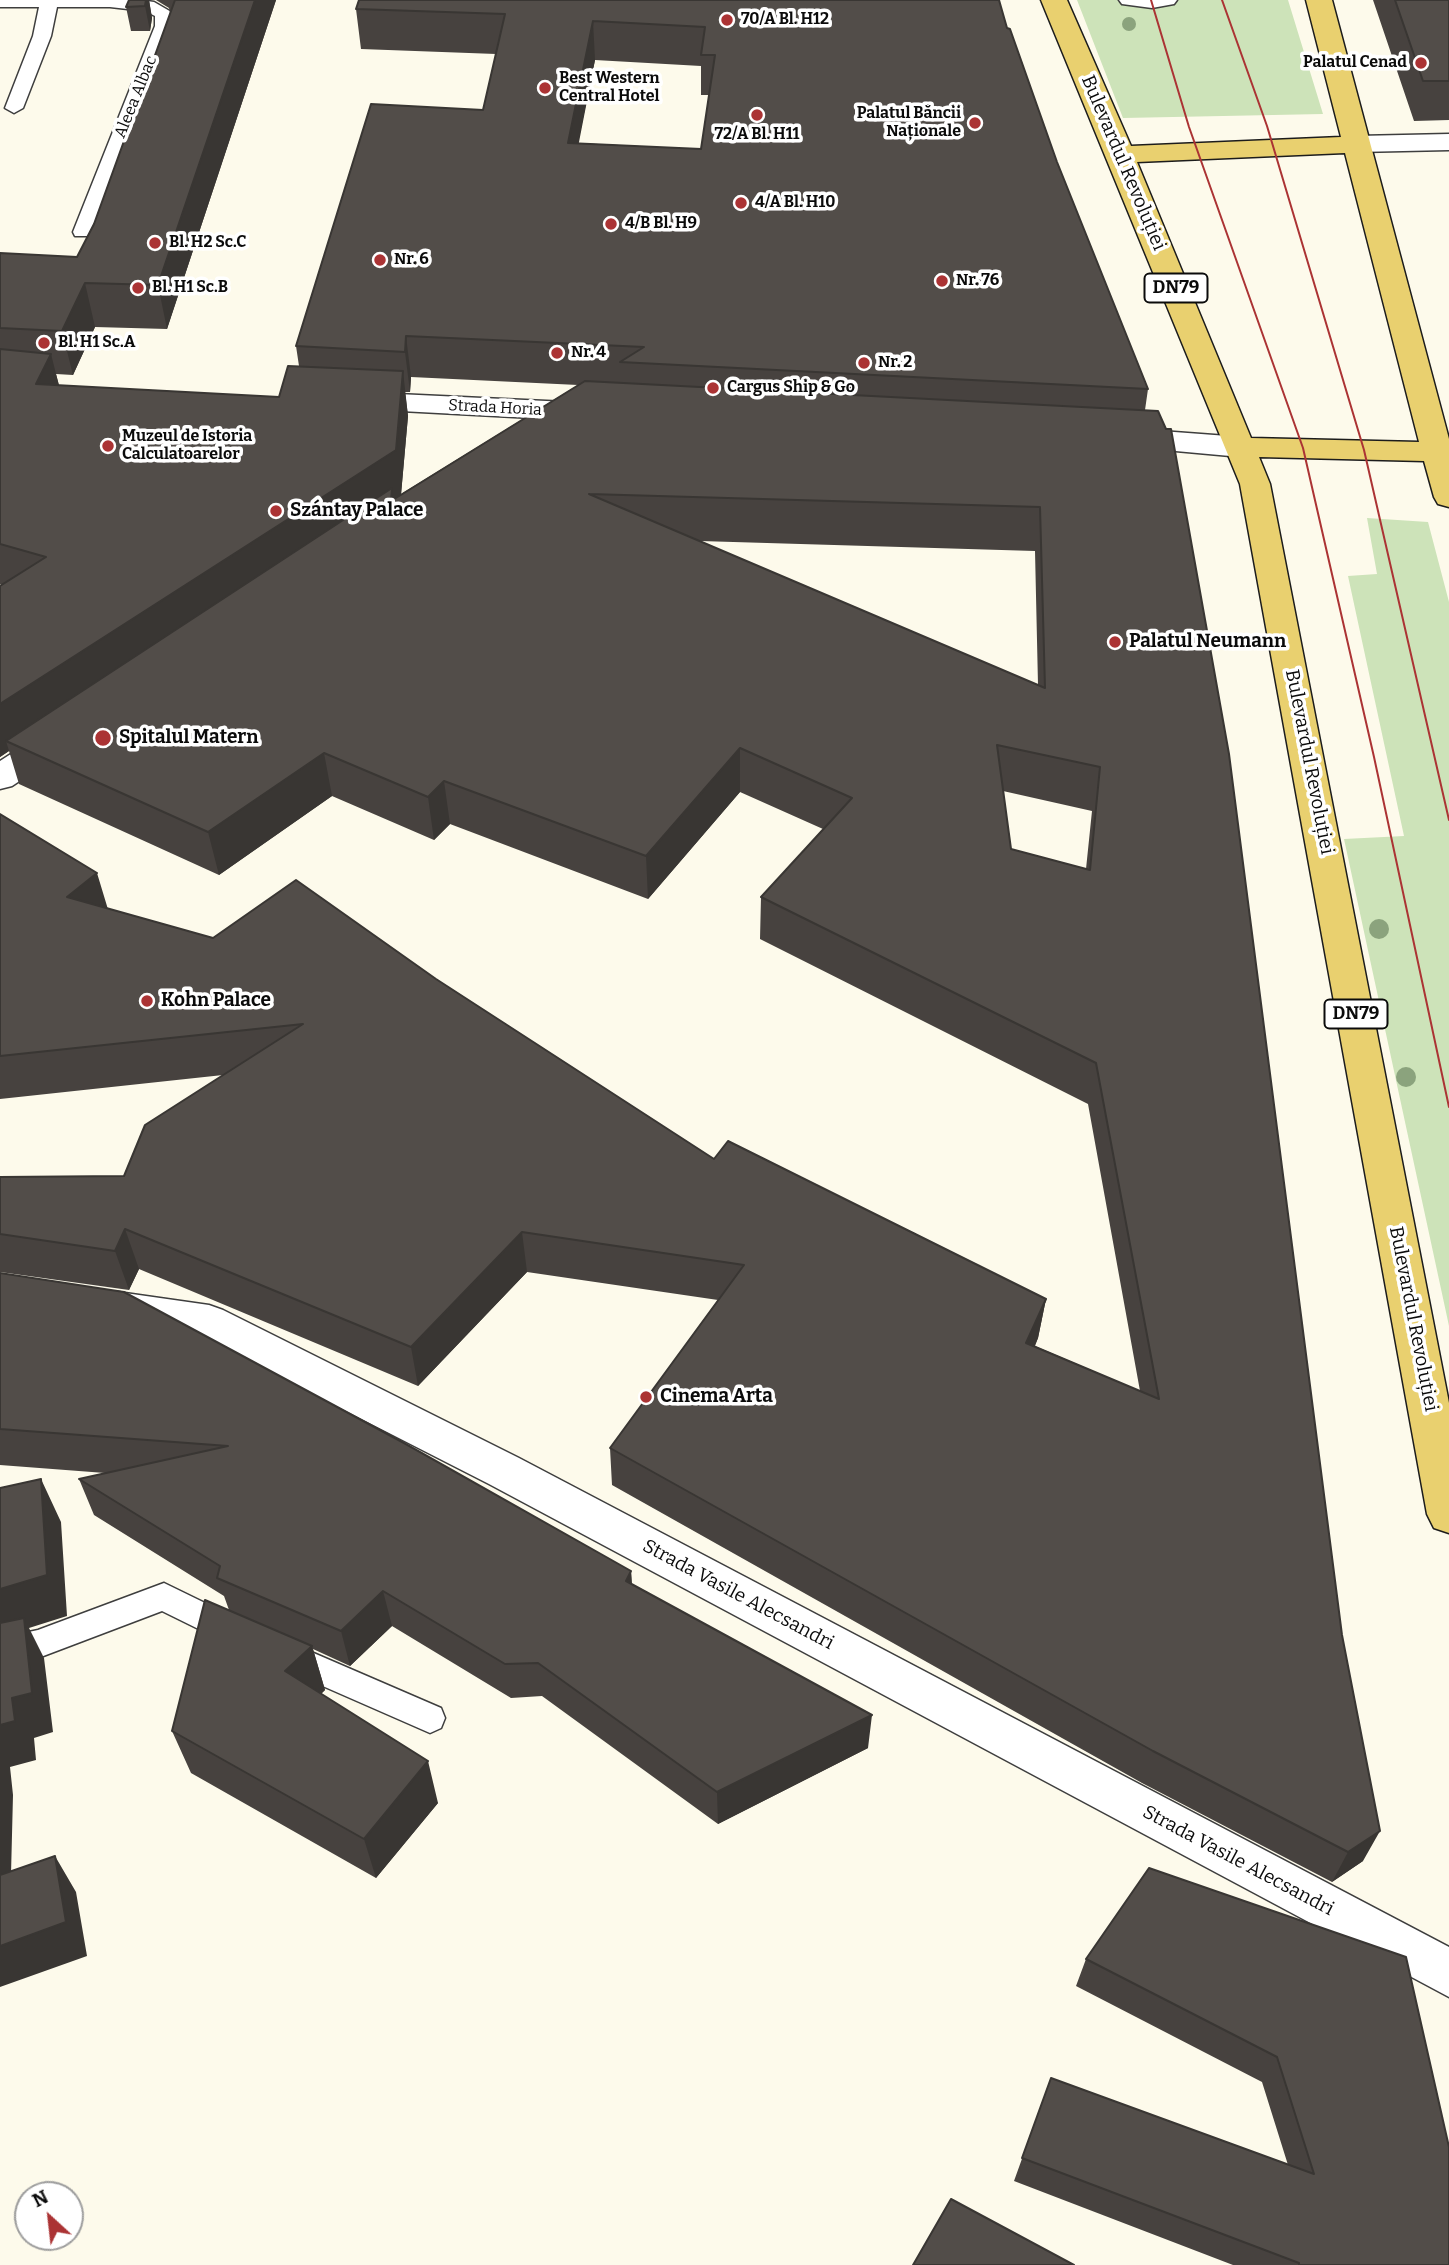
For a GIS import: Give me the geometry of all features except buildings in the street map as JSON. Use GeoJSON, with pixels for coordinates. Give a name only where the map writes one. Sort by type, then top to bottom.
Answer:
{"type":"FeatureCollection","features":[{"type":"Feature","properties":{"kind":"main road","name":"Bulevardul Revoluției"},"geometry":{"type":"LineString","coordinates":[[1054,0],[1241,447],[1263,514],[1449,1514]]}},
{"type":"Feature","properties":{"kind":"main road"},"geometry":{"type":"LineString","coordinates":[[1319,0],[1442,452],[1449,497]]}},
{"type":"Feature","properties":{"kind":"main road"},"geometry":{"type":"LineString","coordinates":[[1121,155],[1357,144]]}},
{"type":"Feature","properties":{"kind":"main road"},"geometry":{"type":"LineString","coordinates":[[1241,447],[1442,452]]}},
{"type":"Feature","properties":{"kind":"street"},"geometry":{"type":"LineString","coordinates":[[1357,144],[1449,142]]}},
{"type":"Feature","properties":{"kind":"street","name":"Strada Horia"},"geometry":{"type":"LineString","coordinates":[[328,400],[611,413]]}},
{"type":"Feature","properties":{"kind":"street"},"geometry":{"type":"LineString","coordinates":[[509,441],[555,411]]}},
{"type":"Feature","properties":{"kind":"street"},"geometry":{"type":"LineString","coordinates":[[1099,437],[1241,447]]}},
{"type":"Feature","properties":{"kind":"street"},"geometry":{"type":"LineString","coordinates":[[0,777],[81,724]]}},
{"type":"Feature","properties":{"kind":"street","name":"Strada Vasile Alecsandri"},"geometry":{"type":"LineString","coordinates":[[78,1303],[209,1322],[504,1471],[1449,1973]]}},
{"type":"Feature","properties":{"kind":"lane"},"geometry":{"type":"LineString","coordinates":[[1128,0],[1152,3],[1168,0]]}},
{"type":"Feature","properties":{"kind":"lane","name":"Aleea Albac"},"geometry":{"type":"LineString","coordinates":[[0,2],[110,1],[148,6],[164,13],[164,26],[82,232]]}},
{"type":"Feature","properties":{"kind":"lane"},"geometry":{"type":"LineString","coordinates":[[14,108],[43,36],[49,2]]}},
{"type":"Feature","properties":{"kind":"lane"},"geometry":{"type":"LineString","coordinates":[[0,1652],[38,1644],[164,1597],[215,1624],[430,1718]]}},
{"type":"Feature","properties":{"kind":"green space"},"geometry":{"type":"Polygon","coordinates":[[[1077,0],[1288,0],[1323,114],[1123,118],[1077,0]]]}},
{"type":"Feature","properties":{"kind":"green space"},"geometry":{"type":"Polygon","coordinates":[[[1367,518],[1428,522],[1449,602],[1449,1326],[1344,839],[1404,836],[1348,576],[1377,574],[1367,518]]]}},
{"type":"Feature","properties":{"kind":"tram line"},"geometry":{"type":"LineString","coordinates":[[1151,0],[1189,127],[1303,448],[1374,757],[1449,1107]]}},
{"type":"Feature","properties":{"kind":"tram line"},"geometry":{"type":"LineString","coordinates":[[1222,0],[1267,126],[1364,450],[1449,820]]}},
{"type":"Feature","properties":{"kind":"place","name":"70/A Bl. H12"},"geometry":{"type":"Point","coordinates":[727,20]}},
{"type":"Feature","properties":{"kind":"place","name":"Palatul Cenad"},"geometry":{"type":"Point","coordinates":[1421,63]}},
{"type":"Feature","properties":{"kind":"place","name":"Best Western Central Hotel"},"geometry":{"type":"Point","coordinates":[545,88]}},
{"type":"Feature","properties":{"kind":"place","name":"72/A Bl. H11"},"geometry":{"type":"Point","coordinates":[757,115]}},
{"type":"Feature","properties":{"kind":"place","name":"Palatul Băncii Naționale"},"geometry":{"type":"Point","coordinates":[975,123]}},
{"type":"Feature","properties":{"kind":"place","name":"4/A Bl. H10"},"geometry":{"type":"Point","coordinates":[741,203]}},
{"type":"Feature","properties":{"kind":"place","name":"4/B Bl. H9"},"geometry":{"type":"Point","coordinates":[611,224]}},
{"type":"Feature","properties":{"kind":"place","name":"Bl. H2 Sc.C"},"geometry":{"type":"Point","coordinates":[155,243]}},
{"type":"Feature","properties":{"kind":"place","name":"Nr. 6"},"geometry":{"type":"Point","coordinates":[380,260]}},
{"type":"Feature","properties":{"kind":"place","name":"Nr. 76"},"geometry":{"type":"Point","coordinates":[942,281]}},
{"type":"Feature","properties":{"kind":"place","name":"Bl. H1 Sc.B"},"geometry":{"type":"Point","coordinates":[138,288]}},
{"type":"Feature","properties":{"kind":"place","name":"Bl. H1 Sc.A"},"geometry":{"type":"Point","coordinates":[44,343]}},
{"type":"Feature","properties":{"kind":"place","name":"Nr. 4"},"geometry":{"type":"Point","coordinates":[557,353]}},
{"type":"Feature","properties":{"kind":"place","name":"Nr. 2"},"geometry":{"type":"Point","coordinates":[864,363]}},
{"type":"Feature","properties":{"kind":"place","name":"Cargus Ship & Go"},"geometry":{"type":"Point","coordinates":[713,388]}},
{"type":"Feature","properties":{"kind":"place","name":"Muzeul de Istoria Calculatoarelor"},"geometry":{"type":"Point","coordinates":[108,446]}},
{"type":"Feature","properties":{"kind":"place","name":"Szántay Palace"},"geometry":{"type":"Point","coordinates":[276,511]}},
{"type":"Feature","properties":{"kind":"place","name":"Palatul Neumann"},"geometry":{"type":"Point","coordinates":[1115,642]}},
{"type":"Feature","properties":{"kind":"place","name":"Spitalul Matern"},"geometry":{"type":"Point","coordinates":[103,738]}},
{"type":"Feature","properties":{"kind":"place","name":"Kohn Palace"},"geometry":{"type":"Point","coordinates":[147,1001]}},
{"type":"Feature","properties":{"kind":"place","name":"Cinema Arta"},"geometry":{"type":"Point","coordinates":[646,1397]}}]}
